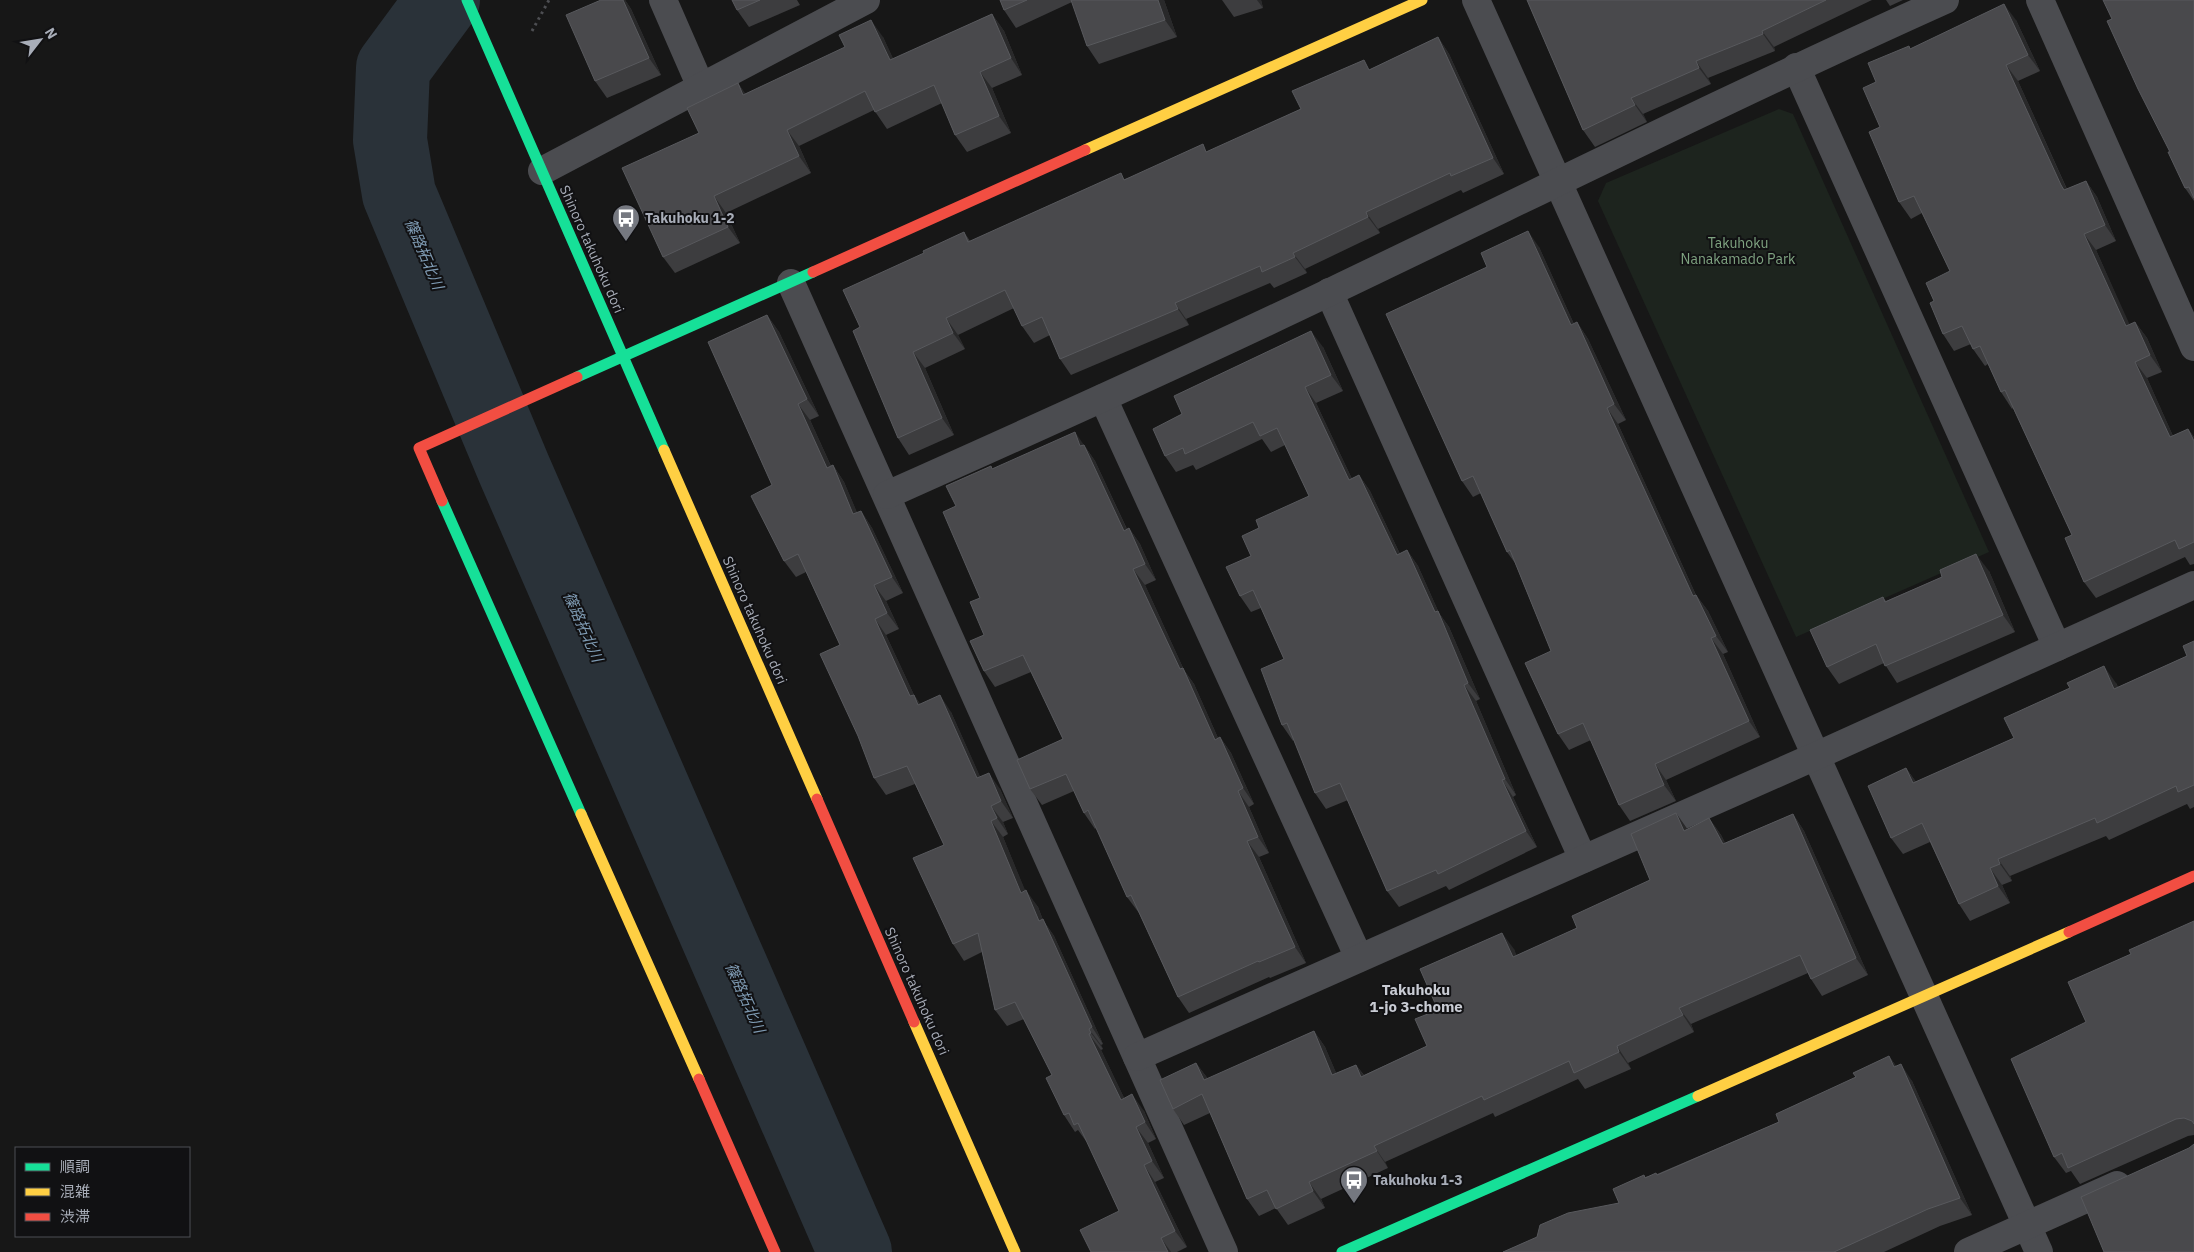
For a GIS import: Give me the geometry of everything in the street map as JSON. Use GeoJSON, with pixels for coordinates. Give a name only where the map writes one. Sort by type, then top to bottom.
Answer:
{"type":"FeatureCollection","features":[{"type":"Feature","properties":{"kind":"street","name":"Shinoro takuhoku dori"},"geometry":{"type":"LineString","coordinates":[[467,0],[1016,1252]]}},
{"type":"Feature","properties":{"kind":"street"},"geometry":{"type":"LineString","coordinates":[[663,0],[701,87]]}},
{"type":"Feature","properties":{"kind":"street"},"geometry":{"type":"LineString","coordinates":[[542,171],[866,0]]}},
{"type":"Feature","properties":{"kind":"street"},"geometry":{"type":"LineString","coordinates":[[775,1252],[419,448],[1422,0]]}},
{"type":"Feature","properties":{"kind":"street"},"geometry":{"type":"LineString","coordinates":[[1476,0],[2039,1252]]}},
{"type":"Feature","properties":{"kind":"street"},"geometry":{"type":"LineString","coordinates":[[887,495],[1104,398],[1796,67],[1945,0]]}},
{"type":"Feature","properties":{"kind":"street"},"geometry":{"type":"LineString","coordinates":[[2040,0],[2194,347]]}},
{"type":"Feature","properties":{"kind":"street"},"geometry":{"type":"LineString","coordinates":[[1796,67],[2057,647]]}},
{"type":"Feature","properties":{"kind":"street"},"geometry":{"type":"LineString","coordinates":[[791,283],[1224,1252]]}},
{"type":"Feature","properties":{"kind":"street"},"geometry":{"type":"LineString","coordinates":[[1329,292],[1583,859]]}},
{"type":"Feature","properties":{"kind":"street"},"geometry":{"type":"LineString","coordinates":[[1104,398],[1359,958]]}},
{"type":"Feature","properties":{"kind":"street"},"geometry":{"type":"LineString","coordinates":[[1137,1056],[1816,756],[2194,586]]}},
{"type":"Feature","properties":{"kind":"street"},"geometry":{"type":"LineString","coordinates":[[1342,1252],[1925,997],[2194,876]]}},
{"type":"Feature","properties":{"kind":"street"},"geometry":{"type":"LineString","coordinates":[[1968,1252],[2142,1174]]}},
{"type":"Feature","properties":{"kind":"path"},"geometry":{"type":"LineString","coordinates":[[532,31],[549,0]]}},
{"type":"Feature","properties":{"kind":"green space","name":"Takuhoku Nanakamado Park"},"geometry":{"type":"Polygon","coordinates":[[[1779,109],[1793,114],[1989,552],[1796,637],[1598,201],[1606,183],[1779,109]]]}},
{"type":"Feature","properties":{"kind":"building"},"geometry":{"type":"Polygon","coordinates":[[[601,0],[623,0],[649,58],[595,81],[566,15],[601,0]]]}},
{"type":"Feature","properties":{"kind":"building"},"geometry":{"type":"Polygon","coordinates":[[[732,0],[760,0],[737,10],[732,0]]]}},
{"type":"Feature","properties":{"kind":"building"},"geometry":{"type":"Polygon","coordinates":[[[1000,0],[1027,0],[1004,10],[1000,0]]]}},
{"type":"Feature","properties":{"kind":"building"},"geometry":{"type":"Polygon","coordinates":[[[1071,0],[1158,0],[1165,20],[1087,46],[1071,0]]]}},
{"type":"Feature","properties":{"kind":"building"},"geometry":{"type":"Polygon","coordinates":[[[1527,0],[1826,0],[1762,31],[1763,34],[1696,61],[1699,68],[1631,98],[1635,105],[1583,130],[1527,0]]]}},
{"type":"Feature","properties":{"kind":"building"},"geometry":{"type":"Polygon","coordinates":[[[2103,0],[2194,0],[2194,198],[2189,187],[2185,188],[2168,152],[2170,152],[2138,89],[2107,21],[2112,19],[2103,0]]]}},
{"type":"Feature","properties":{"kind":"building"},"geometry":{"type":"Polygon","coordinates":[[[2004,4],[2028,55],[2006,65],[2064,190],[2086,181],[2105,225],[2084,234],[2126,326],[2135,322],[2150,355],[2135,362],[2170,437],[2188,429],[2194,441],[2194,542],[2179,549],[2175,540],[2084,582],[2065,538],[2072,535],[2005,390],[2001,392],[1980,346],[1973,349],[1962,326],[1943,334],[1930,303],[1934,301],[1926,283],[1950,271],[1914,196],[1899,202],[1869,132],[1880,127],[1863,88],[1876,82],[1868,63],[1909,46],[1910,49],[2004,4]]]}},
{"type":"Feature","properties":{"kind":"building"},"geometry":{"type":"Polygon","coordinates":[[[992,14],[1011,58],[980,72],[999,116],[955,135],[934,85],[875,112],[865,91],[787,130],[799,156],[714,196],[728,227],[663,257],[622,168],[699,133],[687,108],[738,83],[743,95],[845,47],[839,35],[871,20],[890,60],[992,14]]]}},
{"type":"Feature","properties":{"kind":"building"},"geometry":{"type":"Polygon","coordinates":[[[1438,37],[1493,158],[1451,176],[1450,173],[1366,212],[1368,217],[1293,253],[1295,257],[1262,272],[1260,266],[1175,303],[1178,309],[1060,359],[1042,317],[1022,326],[1005,290],[946,318],[953,333],[913,352],[942,418],[898,438],[853,331],[860,327],[843,290],[924,253],[923,251],[964,232],[968,242],[1121,173],[1124,180],[1203,144],[1206,152],[1301,109],[1292,91],[1364,60],[1369,70],[1438,37]]]}},
{"type":"Feature","properties":{"kind":"building"},"geometry":{"type":"Polygon","coordinates":[[[1528,231],[1571,325],[1577,322],[1614,404],[1607,408],[1693,596],[1696,595],[1716,636],[1711,638],[1749,721],[1655,764],[1664,785],[1619,805],[1583,723],[1558,734],[1525,663],[1551,651],[1510,550],[1507,552],[1473,476],[1462,481],[1386,314],[1487,267],[1481,253],[1528,231]]]}},
{"type":"Feature","properties":{"kind":"building"},"geometry":{"type":"Polygon","coordinates":[[[767,315],[807,399],[798,404],[827,468],[833,465],[853,514],[861,511],[892,577],[874,585],[887,613],[875,619],[910,696],[914,695],[918,705],[940,695],[977,778],[989,773],[1001,801],[991,806],[997,818],[991,821],[1021,893],[1026,890],[1039,921],[1043,919],[1092,1027],[1089,1029],[1091,1033],[1089,1034],[1121,1100],[1132,1094],[1145,1122],[1136,1127],[1152,1161],[1144,1165],[1175,1231],[1161,1238],[1168,1252],[1091,1252],[1080,1230],[1119,1211],[1078,1123],[1074,1125],[1069,1113],[1064,1115],[1046,1078],[1052,1075],[1015,1002],[995,1010],[978,933],[953,944],[913,858],[944,845],[907,766],[874,778],[858,736],[820,654],[840,645],[798,554],[784,561],[751,496],[772,485],[708,342],[767,315]]]}},
{"type":"Feature","properties":{"kind":"building"},"geometry":{"type":"Polygon","coordinates":[[[1311,331],[1331,375],[1305,387],[1349,480],[1359,475],[1397,555],[1407,550],[1435,612],[1438,611],[1468,683],[1464,685],[1505,779],[1502,780],[1526,831],[1438,874],[1436,870],[1387,891],[1340,783],[1315,793],[1287,723],[1282,725],[1261,669],[1284,659],[1253,590],[1240,596],[1226,567],[1251,556],[1242,536],[1259,528],[1256,520],[1309,496],[1277,428],[1260,436],[1253,422],[1185,454],[1183,448],[1165,456],[1153,429],[1182,414],[1174,396],[1311,331]]]}},
{"type":"Feature","properties":{"kind":"building"},"geometry":{"type":"Polygon","coordinates":[[[1075,432],[1080,446],[1084,445],[1124,531],[1129,528],[1145,564],[1133,569],[1180,669],[1183,668],[1215,740],[1220,737],[1243,788],[1238,791],[1258,837],[1247,841],[1295,947],[1258,961],[1178,997],[1131,895],[1127,897],[1088,810],[1084,813],[1066,774],[1030,789],[1017,760],[1063,739],[1023,655],[984,671],[970,641],[984,635],[970,602],[980,598],[943,512],[956,506],[946,486],[991,466],[992,469],[1075,432]]]}},
{"type":"Feature","properties":{"kind":"building"},"geometry":{"type":"Polygon","coordinates":[[[1976,554],[2003,615],[1885,666],[1876,644],[1827,667],[1810,630],[1883,597],[1885,602],[1942,577],[1940,570],[1976,554]]]}},
{"type":"Feature","properties":{"kind":"building"},"geometry":{"type":"Polygon","coordinates":[[[2194,641],[2194,785],[2178,792],[2176,786],[2097,823],[2095,818],[1998,859],[2000,864],[1990,868],[1998,886],[1959,904],[1922,823],[1891,838],[1868,786],[1906,768],[1913,783],[2014,738],[2004,718],[2070,688],[2067,683],[2104,666],[2114,689],[2187,656],[2183,646],[2194,641]]]}},
{"type":"Feature","properties":{"kind":"building"},"geometry":{"type":"Polygon","coordinates":[[[1676,813],[1684,831],[1709,818],[1723,844],[1793,814],[1856,958],[1811,979],[1800,955],[1679,1008],[1683,1015],[1617,1046],[1619,1052],[1574,1073],[1569,1061],[1484,1100],[1482,1096],[1374,1146],[1377,1151],[1309,1182],[1313,1191],[1276,1209],[1267,1190],[1247,1199],[1202,1094],[1173,1109],[1160,1080],[1196,1063],[1204,1080],[1314,1031],[1332,1075],[1356,1065],[1361,1077],[1427,1046],[1415,1019],[1438,1010],[1420,969],[1502,933],[1513,957],[1577,928],[1572,916],[1650,880],[1631,834],[1676,813]]]}},
{"type":"Feature","properties":{"kind":"building"},"geometry":{"type":"Polygon","coordinates":[[[2194,921],[2194,1124],[2192,1121],[2184,1118],[2176,1119],[2068,1168],[2062,1153],[2054,1157],[2011,1059],[2086,1022],[2068,982],[2131,954],[2129,950],[2194,921]]]}},
{"type":"Feature","properties":{"kind":"building"},"geometry":{"type":"Polygon","coordinates":[[[1889,1056],[1894,1067],[1901,1064],[1960,1198],[1928,1209],[1834,1252],[1503,1252],[1537,1237],[1540,1225],[1568,1213],[1619,1203],[1613,1189],[1644,1175],[1645,1178],[1656,1173],[1657,1175],[1779,1122],[1776,1114],[1856,1077],[1853,1073],[1889,1056]]]}},
{"type":"Feature","properties":{"kind":"building"},"geometry":{"type":"Polygon","coordinates":[[[2194,1144],[2194,1252],[2104,1252],[2081,1197],[2194,1144]]]}},
{"type":"Feature","properties":{"kind":"waterway","name":"篠路拓北川"},"geometry":{"type":"LineString","coordinates":[[443,0],[393,68],[390,140],[399,194],[514,469],[855,1252]]}},
{"type":"Feature","properties":{"kind":"traffic: fast"},"geometry":{"type":"LineString","coordinates":[[467,0],[664,450]]}},
{"type":"Feature","properties":{"kind":"traffic: fast"},"geometry":{"type":"LineString","coordinates":[[577,377],[813,272]]}},
{"type":"Feature","properties":{"kind":"traffic: fast"},"geometry":{"type":"LineString","coordinates":[[442,501],[581,814]]}},
{"type":"Feature","properties":{"kind":"traffic: fast"},"geometry":{"type":"LineString","coordinates":[[1342,1252],[1698,1096]]}},
{"type":"Feature","properties":{"kind":"traffic: slow"},"geometry":{"type":"LineString","coordinates":[[1085,150],[1422,0]]}},
{"type":"Feature","properties":{"kind":"traffic: slow"},"geometry":{"type":"LineString","coordinates":[[664,450],[817,799]]}},
{"type":"Feature","properties":{"kind":"traffic: slow"},"geometry":{"type":"LineString","coordinates":[[581,814],[699,1079]]}},
{"type":"Feature","properties":{"kind":"traffic: slow"},"geometry":{"type":"LineString","coordinates":[[1698,1096],[2069,932]]}},
{"type":"Feature","properties":{"kind":"traffic: slow"},"geometry":{"type":"LineString","coordinates":[[914,1022],[1015,1252]]}},
{"type":"Feature","properties":{"kind":"traffic: jam"},"geometry":{"type":"LineString","coordinates":[[813,272],[1085,150]]}},
{"type":"Feature","properties":{"kind":"traffic: jam"},"geometry":{"type":"LineString","coordinates":[[442,501],[419,448],[577,377]]}},
{"type":"Feature","properties":{"kind":"traffic: jam"},"geometry":{"type":"LineString","coordinates":[[817,799],[914,1022]]}},
{"type":"Feature","properties":{"kind":"traffic: jam"},"geometry":{"type":"LineString","coordinates":[[2069,932],[2194,876]]}},
{"type":"Feature","properties":{"kind":"traffic: jam"},"geometry":{"type":"LineString","coordinates":[[699,1079],[775,1252]]}},
{"type":"Feature","properties":{"kind":"place","name":"Takuhoku 1-2"},"geometry":{"type":"Point","coordinates":[626,242]}},
{"type":"Feature","properties":{"kind":"place","name":"Takuhoku 1-3"},"geometry":{"type":"Point","coordinates":[1354,1204]}},
{"type":"Feature","properties":{"kind":"district","name":"Takuhoku 1-jo 3-chome"},"geometry":{"type":"Point","coordinates":[1416,998]}}]}
